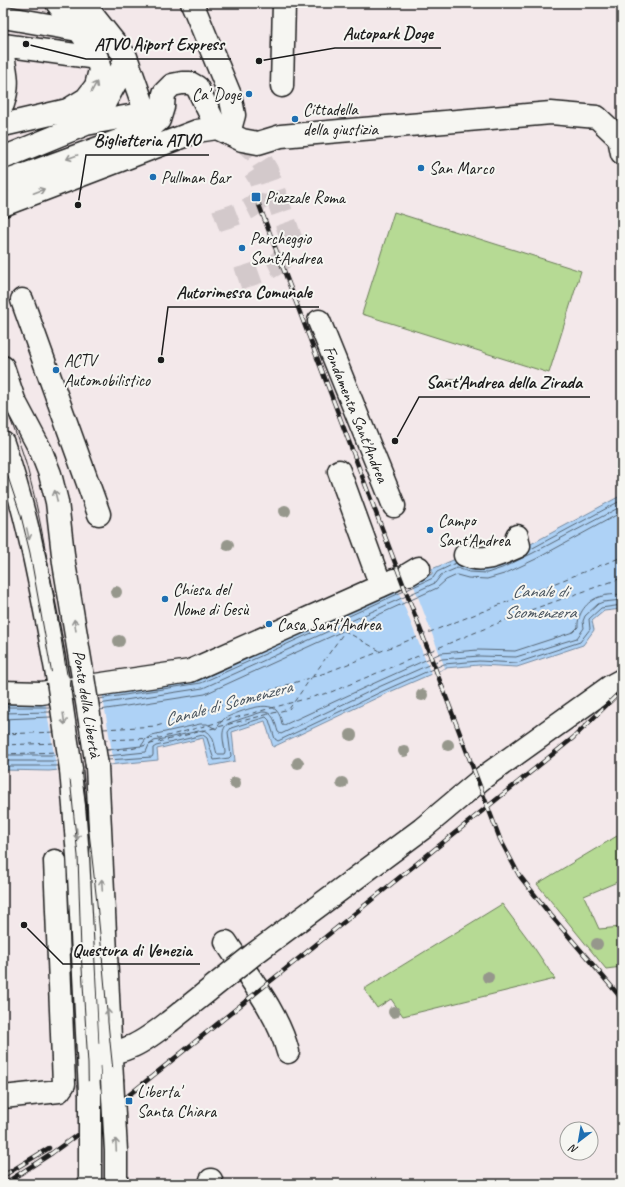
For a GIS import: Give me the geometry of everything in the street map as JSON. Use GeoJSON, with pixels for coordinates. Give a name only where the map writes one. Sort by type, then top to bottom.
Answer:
{"type":"FeatureCollection","features":[{"type":"Feature","properties":{"kind":"street"},"geometry":{"type":"LineString","coordinates":[[182,3],[186,7],[220,94],[223,131]]}},
{"type":"Feature","properties":{"kind":"street"},"geometry":{"type":"LineString","coordinates":[[192,3],[230,95],[234,116],[223,131]]}},
{"type":"Feature","properties":{"kind":"street"},"geometry":{"type":"LineString","coordinates":[[282,93],[289,92],[291,50],[284,42],[284,3]]}},
{"type":"Feature","properties":{"kind":"street"},"geometry":{"type":"LineString","coordinates":[[3,4],[79,26],[126,57],[146,113],[86,124],[3,158]]}},
{"type":"Feature","properties":{"kind":"street"},"geometry":{"type":"LineString","coordinates":[[3,17],[79,26]]}},
{"type":"Feature","properties":{"kind":"street"},"geometry":{"type":"LineString","coordinates":[[3,32],[79,26]]}},
{"type":"Feature","properties":{"kind":"street"},"geometry":{"type":"LineString","coordinates":[[3,45],[79,26]]}},
{"type":"Feature","properties":{"kind":"street"},"geometry":{"type":"LineString","coordinates":[[3,125],[68,110],[86,99],[96,86],[100,70],[79,26]]}},
{"type":"Feature","properties":{"kind":"street"},"geometry":{"type":"LineString","coordinates":[[3,57],[8,77],[6,96],[3,104]]}},
{"type":"Feature","properties":{"kind":"street"},"geometry":{"type":"LineString","coordinates":[[86,124],[104,104],[116,82],[126,57]]}},
{"type":"Feature","properties":{"kind":"street"},"geometry":{"type":"LineString","coordinates":[[3,181],[13,179],[140,133],[151,127],[159,120],[163,107],[164,93],[176,84],[190,83],[197,87],[223,131]]}},
{"type":"Feature","properties":{"kind":"street"},"geometry":{"type":"LineString","coordinates":[[172,140],[186,125],[192,113],[197,99],[197,87]]}},
{"type":"Feature","properties":{"kind":"street"},"geometry":{"type":"LineString","coordinates":[[3,204],[197,131],[223,131],[242,140],[258,143],[281,136],[551,113],[597,117],[619,138],[622,153]]}},
{"type":"Feature","properties":{"kind":"street"},"geometry":{"type":"LineString","coordinates":[[22,300],[99,514]]}},
{"type":"Feature","properties":{"kind":"street","name":"Fondamenta Sant'Andrea"},"geometry":{"type":"LineString","coordinates":[[319,321],[394,506]]}},
{"type":"Feature","properties":{"kind":"street","name":"Ponte della Libertà"},"geometry":{"type":"LineString","coordinates":[[3,367],[14,400],[50,474],[57,502],[64,563],[97,766],[110,1054],[116,1151],[116,1184]]}},
{"type":"Feature","properties":{"kind":"street","name":"Ponte della Libertà"},"geometry":{"type":"LineString","coordinates":[[3,443],[24,515],[42,596],[58,681],[72,769],[89,1057],[90,1184]]}},
{"type":"Feature","properties":{"kind":"street"},"geometry":{"type":"LineString","coordinates":[[3,692],[41,693],[190,671],[401,577],[339,471]]}},
{"type":"Feature","properties":{"kind":"street"},"geometry":{"type":"LineString","coordinates":[[465,555],[470,558],[491,558],[519,546],[517,536]]}},
{"type":"Feature","properties":{"kind":"street"},"geometry":{"type":"LineString","coordinates":[[89,1057],[110,1054],[140,1044],[254,954],[422,829],[484,778],[610,686],[622,680]]}},
{"type":"Feature","properties":{"kind":"street"},"geometry":{"type":"LineString","coordinates":[[3,1097],[59,1091],[64,1084],[55,880],[47,862],[78,856]]}},
{"type":"Feature","properties":{"kind":"street"},"geometry":{"type":"LineString","coordinates":[[226,942],[272,1015],[285,1041],[288,1052]]}},
{"type":"Feature","properties":{"kind":"green space"},"geometry":{"type":"Polygon","coordinates":[[[394,212],[581,271],[549,373],[362,314],[394,212]]]}},
{"type":"Feature","properties":{"kind":"green space"},"geometry":{"type":"Polygon","coordinates":[[[622,833],[622,880],[584,896],[599,929],[622,927],[622,967],[606,969],[537,884],[622,833]]]}},
{"type":"Feature","properties":{"kind":"green space"},"geometry":{"type":"Polygon","coordinates":[[[502,904],[555,979],[403,1016],[391,999],[377,1008],[364,989],[502,904]]]}},
{"type":"Feature","properties":{"kind":"water","name":"Canale di Scomenzera"},"geometry":{"type":"Polygon","coordinates":[[[622,495],[622,609],[604,611],[592,621],[594,630],[583,645],[517,667],[479,665],[445,668],[385,694],[273,747],[265,721],[232,732],[235,761],[210,766],[203,738],[157,749],[158,760],[49,771],[3,770],[3,704],[43,704],[199,680],[432,574],[432,569],[458,558],[529,545],[622,495]]]}},
{"type":"Feature","properties":{"kind":"pier"},"geometry":{"type":"Polygon","coordinates":[[[412,581],[445,668],[431,674],[397,588],[412,581]]]}},
{"type":"Feature","properties":{"kind":"pier"},"geometry":{"type":"Polygon","coordinates":[[[102,692],[114,764],[57,771],[45,701],[102,692]]]}},
{"type":"Feature","properties":{"kind":"ferry route"},"geometry":{"type":"LineString","coordinates":[[103,729],[157,726],[325,673],[622,557]]}},
{"type":"Feature","properties":{"kind":"ferry route"},"geometry":{"type":"LineString","coordinates":[[103,740],[160,738],[331,692],[525,612],[622,578]]}},
{"type":"Feature","properties":{"kind":"ferry route"},"geometry":{"type":"LineString","coordinates":[[313,676],[345,631],[380,651]]}},
{"type":"Feature","properties":{"kind":"ferry route"},"geometry":{"type":"LineString","coordinates":[[105,750],[131,749],[289,709],[311,678]]}},
{"type":"Feature","properties":{"kind":"ferry route"},"geometry":{"type":"LineString","coordinates":[[3,734],[56,732]]}},
{"type":"Feature","properties":{"kind":"ferry route"},"geometry":{"type":"LineString","coordinates":[[3,745],[56,743]]}},
{"type":"Feature","properties":{"kind":"ferry route"},"geometry":{"type":"LineString","coordinates":[[3,754],[58,752]]}},
{"type":"Feature","properties":{"kind":"tunnel"},"geometry":{"type":"LineString","coordinates":[[238,279],[263,271],[275,265],[284,256],[291,238],[267,170],[257,154],[242,140]]}},
{"type":"Feature","properties":{"kind":"tunnel"},"geometry":{"type":"LineString","coordinates":[[216,221],[246,210],[254,205],[259,199],[262,191],[260,182],[254,170]]}},
{"type":"Feature","properties":{"kind":"tram line"},"geometry":{"type":"LineString","coordinates":[[3,400],[27,465],[34,495],[60,632],[74,721],[92,854],[117,1111],[119,1160],[118,1184]]}},
{"type":"Feature","properties":{"kind":"tram line"},"geometry":{"type":"LineString","coordinates":[[3,462],[21,516],[30,553],[69,769],[78,856],[81,952],[88,1064],[90,1184]]}},
{"type":"Feature","properties":{"kind":"railway"},"geometry":{"type":"LineString","coordinates":[[256,197],[500,839],[519,875],[549,913],[622,999]]}},
{"type":"Feature","properties":{"kind":"railway"},"geometry":{"type":"LineString","coordinates":[[4,1184],[52,1153],[99,1119],[573,738],[622,690]]}},
{"type":"Feature","properties":{"kind":"railway"},"geometry":{"type":"LineString","coordinates":[[3,1176],[49,1148]]}},
{"type":"Feature","properties":{"kind":"place","name":"ATVO Aiport Express"},"geometry":{"type":"Point","coordinates":[26,44]}},
{"type":"Feature","properties":{"kind":"place","name":"Autopark Doge"},"geometry":{"type":"Point","coordinates":[259,61]}},
{"type":"Feature","properties":{"kind":"place","name":"Ca' Doge"},"geometry":{"type":"Point","coordinates":[249,94]}},
{"type":"Feature","properties":{"kind":"place","name":"Cittadella della giustizia"},"geometry":{"type":"Point","coordinates":[295,119]}},
{"type":"Feature","properties":{"kind":"place","name":"San Marco"},"geometry":{"type":"Point","coordinates":[421,168]}},
{"type":"Feature","properties":{"kind":"place","name":"Pullman Bar"},"geometry":{"type":"Point","coordinates":[153,177]}},
{"type":"Feature","properties":{"kind":"place","name":"Piazzale Roma"},"geometry":{"type":"Point","coordinates":[256,197]}},
{"type":"Feature","properties":{"kind":"place","name":"Biglietteria ATVO"},"geometry":{"type":"Point","coordinates":[78,205]}},
{"type":"Feature","properties":{"kind":"place","name":"Parcheggio Sant'Andrea"},"geometry":{"type":"Point","coordinates":[242,248]}},
{"type":"Feature","properties":{"kind":"place","name":"Autorimessa Comunale"},"geometry":{"type":"Point","coordinates":[161,360]}},
{"type":"Feature","properties":{"kind":"place","name":"ACTV Automobilistico"},"geometry":{"type":"Point","coordinates":[56,370]}},
{"type":"Feature","properties":{"kind":"place","name":"Sant'Andrea della Zirada"},"geometry":{"type":"Point","coordinates":[395,441]}},
{"type":"Feature","properties":{"kind":"place","name":"Campo Sant'Andrea"},"geometry":{"type":"Point","coordinates":[430,530]}},
{"type":"Feature","properties":{"kind":"place","name":"Chiesa del Nome di Gesù"},"geometry":{"type":"Point","coordinates":[165,599]}},
{"type":"Feature","properties":{"kind":"place","name":"Casa Sant'Andrea"},"geometry":{"type":"Point","coordinates":[269,624]}},
{"type":"Feature","properties":{"kind":"place","name":"Questura di Venezia"},"geometry":{"type":"Point","coordinates":[24,925]}},
{"type":"Feature","properties":{"kind":"place","name":"Liberta' Santa Chiara"},"geometry":{"type":"Point","coordinates":[129,1101]}}]}
